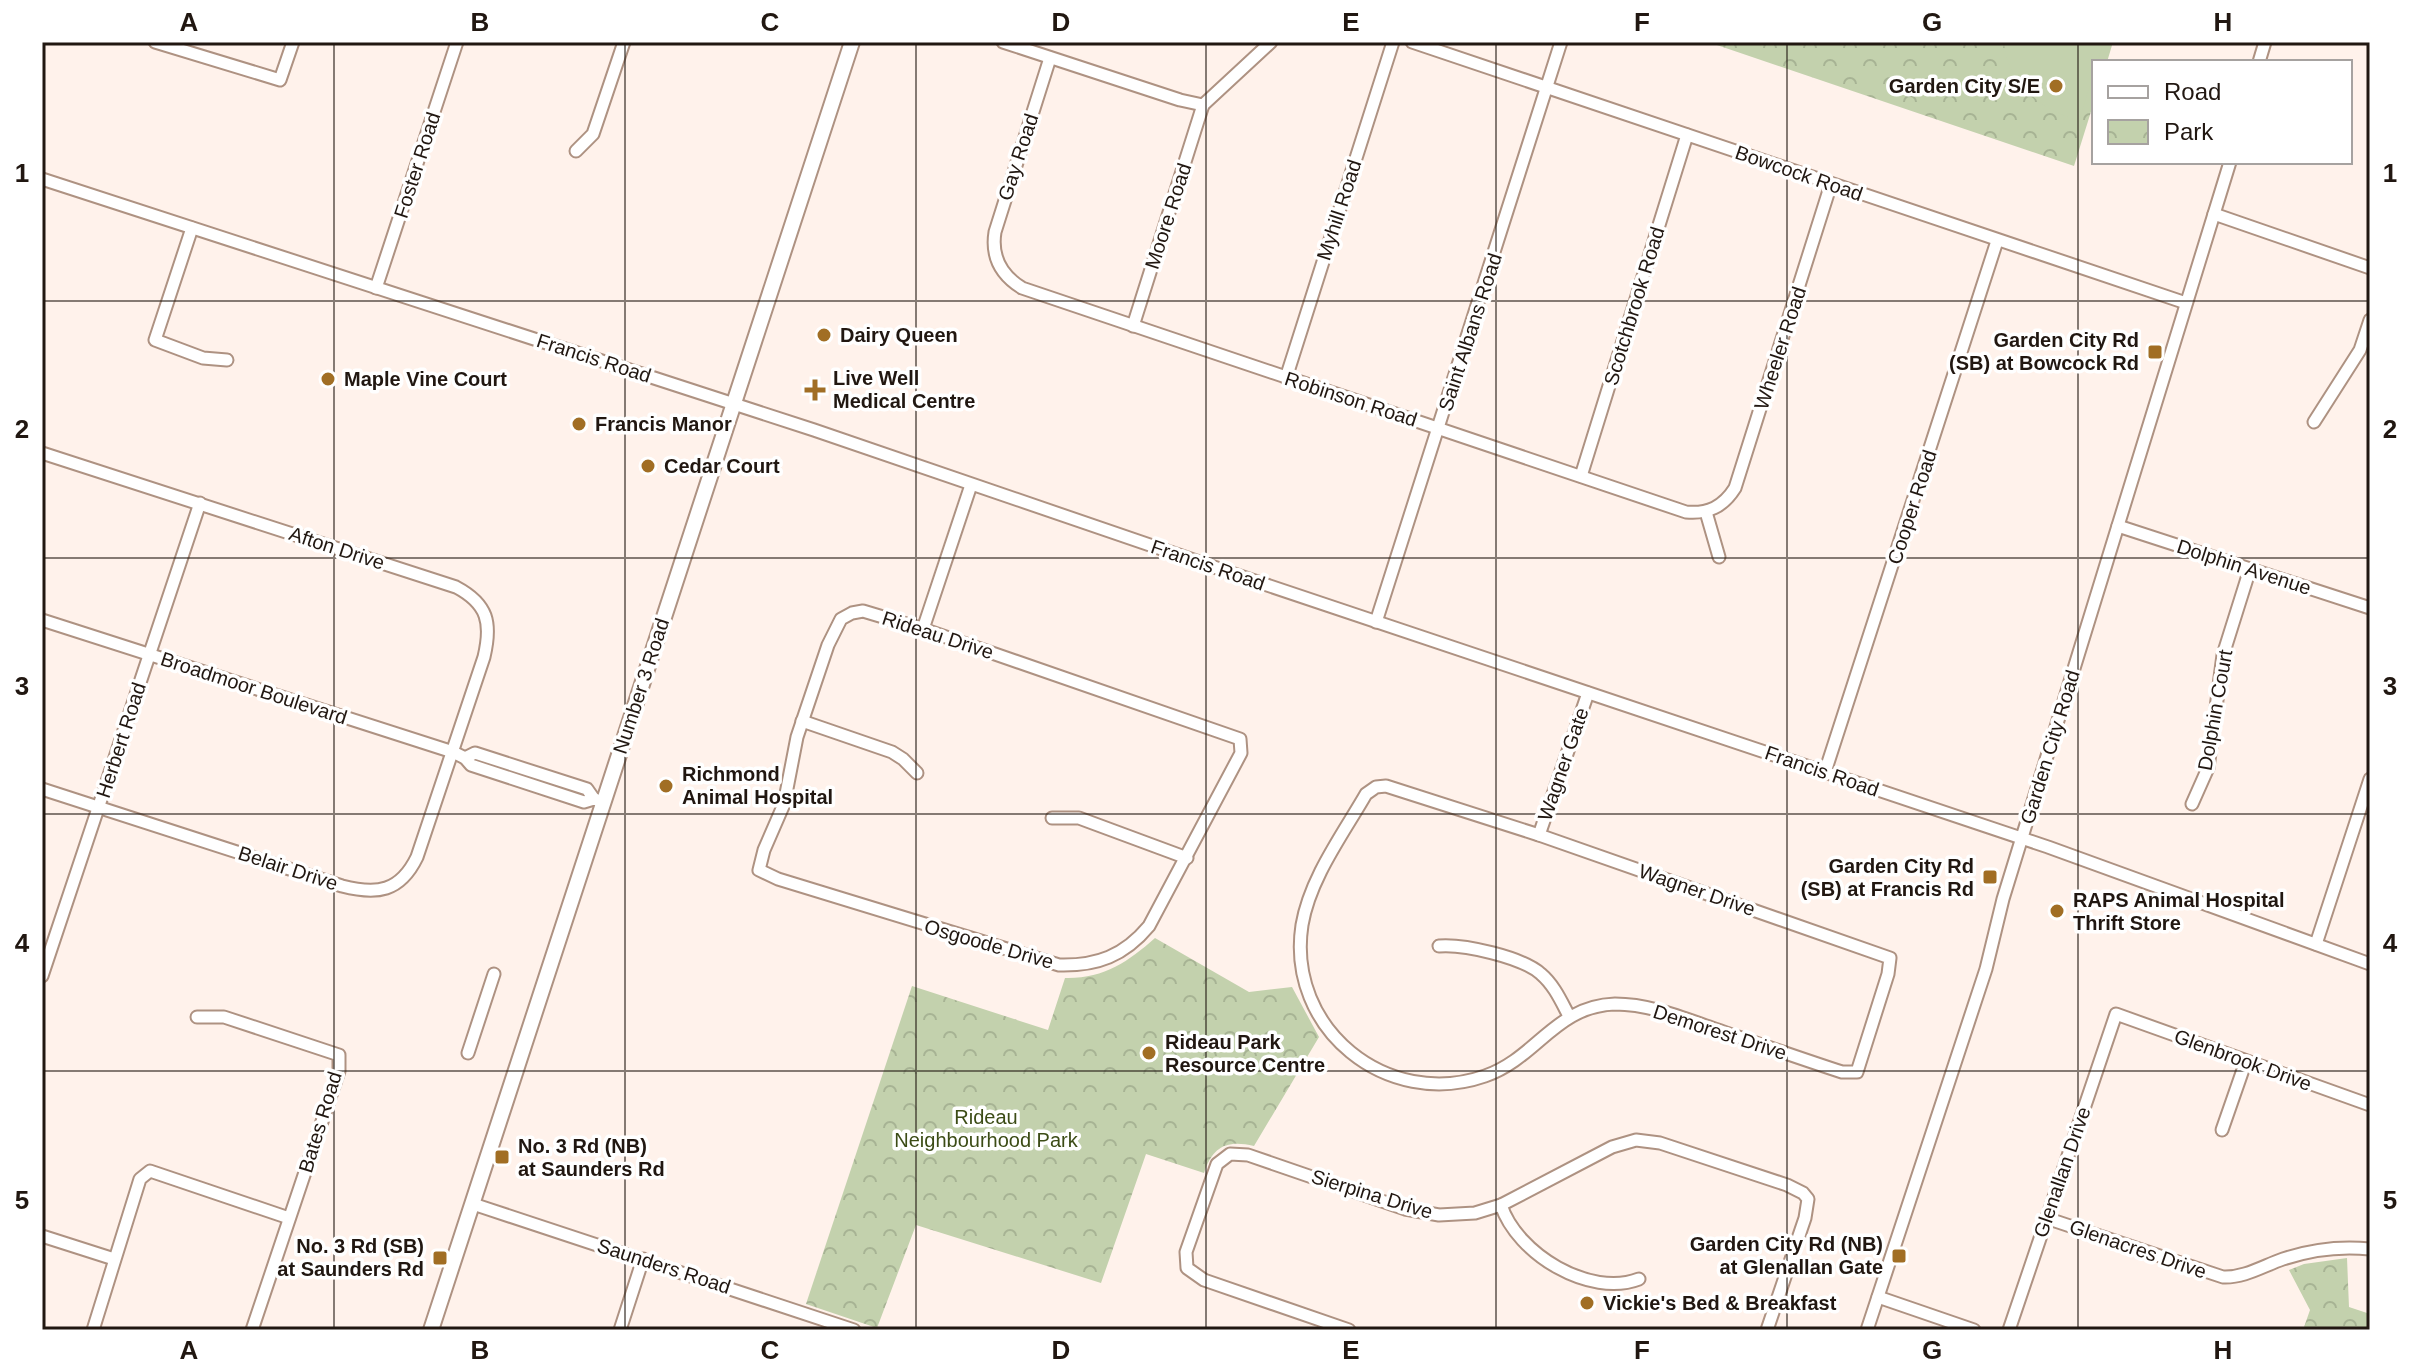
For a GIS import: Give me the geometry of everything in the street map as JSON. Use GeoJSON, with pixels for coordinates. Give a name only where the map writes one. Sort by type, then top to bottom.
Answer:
{"type":"FeatureCollection","features":[{"type":"Feature","properties":{"kind":"main road","name":"Number 3 Road"},"geometry":{"type":"LineString","coordinates":[[431,1330],[599,800],[734,404],[852,42]]}},
{"type":"Feature","properties":{"kind":"street"},"geometry":{"type":"LineString","coordinates":[[155,42],[280,80],[293,42]]}},
{"type":"Feature","properties":{"kind":"street","name":"Foster Road"},"geometry":{"type":"LineString","coordinates":[[376,288],[457,42]]}},
{"type":"Feature","properties":{"kind":"street"},"geometry":{"type":"LineString","coordinates":[[576,151],[593,133],[624,42]]}},
{"type":"Feature","properties":{"kind":"street"},"geometry":{"type":"LineString","coordinates":[[1003,42],[1203,105],[1271,42]]}},
{"type":"Feature","properties":{"kind":"street","name":"Myhill Road"},"geometry":{"type":"LineString","coordinates":[[1286,378],[1393,42]]}},
{"type":"Feature","properties":{"kind":"street","name":"Bowcock Road"},"geometry":{"type":"LineString","coordinates":[[1412,42],[2186,303]]}},
{"type":"Feature","properties":{"kind":"street","name":"Saint Albans Road"},"geometry":{"type":"LineString","coordinates":[[1376,622],[1561,42]]}},
{"type":"Feature","properties":{"kind":"street","name":"Gay Road"},"geometry":{"type":"LineString","coordinates":[[996,258],[993,250],[995,232],[1050,58]]}},
{"type":"Feature","properties":{"kind":"street","name":"Moore Road"},"geometry":{"type":"LineString","coordinates":[[1133,326],[1203,105]]}},
{"type":"Feature","properties":{"kind":"street","name":"Scotchbrook Road"},"geometry":{"type":"LineString","coordinates":[[1581,476],[1687,135]]}},
{"type":"Feature","properties":{"kind":"street","name":"Garden City Road"},"geometry":{"type":"LineString","coordinates":[[1867,1330],[1986,969],[2003,899],[2229,164]]}},
{"type":"Feature","properties":{"kind":"street","name":"Francis Road"},"geometry":{"type":"LineString","coordinates":[[42,179],[734,404],[2022,838],[2370,964]]}},
{"type":"Feature","properties":{"kind":"street","name":"Wheeler Road"},"geometry":{"type":"LineString","coordinates":[[1706,512],[1719,506],[1735,488],[1831,184]]}},
{"type":"Feature","properties":{"kind":"street"},"geometry":{"type":"LineString","coordinates":[[2214,214],[2370,268]]}},
{"type":"Feature","properties":{"kind":"street"},"geometry":{"type":"LineString","coordinates":[[192,228],[155,340],[203,358],[227,360]]}},
{"type":"Feature","properties":{"kind":"street","name":"Cooper Road"},"geometry":{"type":"LineString","coordinates":[[1825,772],[1997,241]]}},
{"type":"Feature","properties":{"kind":"street","name":"Robinson Road"},"geometry":{"type":"LineString","coordinates":[[996,258],[1005,274],[1022,288],[1686,512],[1706,512]]}},
{"type":"Feature","properties":{"kind":"street"},"geometry":{"type":"LineString","coordinates":[[2314,422],[2360,350],[2370,320]]}},
{"type":"Feature","properties":{"kind":"street","name":"Afton Drive"},"geometry":{"type":"LineString","coordinates":[[42,453],[444,582],[473,598],[486,616],[487,644],[453,752]]}},
{"type":"Feature","properties":{"kind":"street"},"geometry":{"type":"LineString","coordinates":[[923,629],[971,485]]}},
{"type":"Feature","properties":{"kind":"street","name":"Herbert Road"},"geometry":{"type":"LineString","coordinates":[[43,969],[200,503]]}},
{"type":"Feature","properties":{"kind":"street"},"geometry":{"type":"LineString","coordinates":[[1706,512],[1719,557]]}},
{"type":"Feature","properties":{"kind":"street","name":"Dolphin Avenue"},"geometry":{"type":"LineString","coordinates":[[2118,526],[2370,608]]}},
{"type":"Feature","properties":{"kind":"street","name":"Dolphin Court"},"geometry":{"type":"LineString","coordinates":[[2192,804],[2208,768],[2223,655],[2250,569]]}},
{"type":"Feature","properties":{"kind":"street","name":"Rideau Drive"},"geometry":{"type":"LineString","coordinates":[[759,870],[764,850],[784,804],[791,759],[828,645],[836,626],[845,616],[863,611],[1240,739]]}},
{"type":"Feature","properties":{"kind":"street","name":"Broadmoor Boulevard"},"geometry":{"type":"LineString","coordinates":[[42,620],[465,758],[475,753],[587,789],[599,800]]}},
{"type":"Feature","properties":{"kind":"street","name":"Wagner Gate"},"geometry":{"type":"LineString","coordinates":[[1539,835],[1588,693]]}},
{"type":"Feature","properties":{"kind":"street"},"geometry":{"type":"LineString","coordinates":[[802,721],[892,752],[917,773]]}},
{"type":"Feature","properties":{"kind":"street","name":"Osgoode Drive"},"geometry":{"type":"LineString","coordinates":[[759,870],[778,879],[1043,962],[1082,966],[1101,962],[1137,940],[1149,926],[1241,753],[1240,739]]}},
{"type":"Feature","properties":{"kind":"street","name":"Belair Drive"},"geometry":{"type":"LineString","coordinates":[[42,789],[342,886],[363,891],[379,890],[396,884],[411,868],[453,752]]}},
{"type":"Feature","properties":{"kind":"street"},"geometry":{"type":"LineString","coordinates":[[2316,944],[2370,779]]}},
{"type":"Feature","properties":{"kind":"street","name":"Wagner Drive"},"geometry":{"type":"LineString","coordinates":[[1376,787],[1391,787],[1539,835],[1890,958],[1888,974],[1857,1072],[1842,1072]]}},
{"type":"Feature","properties":{"kind":"street","name":"Demorest Drive"},"geometry":{"type":"LineString","coordinates":[[1376,787],[1366,794],[1319,878],[1301,931],[1302,966],[1311,1000],[1339,1043],[1366,1063],[1411,1081],[1446,1084],[1485,1076],[1524,1055],[1569,1016],[1588,1008],[1611,1004],[1646,1007],[1842,1072]]}},
{"type":"Feature","properties":{"kind":"street"},"geometry":{"type":"LineString","coordinates":[[1052,818],[1079,818],[1187,858]]}},
{"type":"Feature","properties":{"kind":"street"},"geometry":{"type":"LineString","coordinates":[[1439,946],[1470,946],[1535,969],[1555,991],[1569,1016]]}},
{"type":"Feature","properties":{"kind":"street"},"geometry":{"type":"LineString","coordinates":[[468,1053],[494,974]]}},
{"type":"Feature","properties":{"kind":"street","name":"Glenbrook Drive"},"geometry":{"type":"LineString","coordinates":[[2116,1014],[2370,1105]]}},
{"type":"Feature","properties":{"kind":"street","name":"Glenallan Drive"},"geometry":{"type":"LineString","coordinates":[[2009,1330],[2116,1014]]}},
{"type":"Feature","properties":{"kind":"street","name":"Bates Road"},"geometry":{"type":"LineString","coordinates":[[197,1017],[224,1017],[339,1055],[339,1071],[252,1330]]}},
{"type":"Feature","properties":{"kind":"street"},"geometry":{"type":"LineString","coordinates":[[2222,1130],[2246,1061]]}},
{"type":"Feature","properties":{"kind":"street","name":"Sierpina Drive"},"geometry":{"type":"LineString","coordinates":[[1349,1330],[1204,1280],[1187,1268],[1186,1252],[1220,1160],[1230,1154],[1248,1155],[1423,1212],[1464,1214],[1501,1205],[1612,1147],[1636,1140],[1670,1146],[1787,1185],[1808,1199],[1805,1218],[1767,1330]]}},
{"type":"Feature","properties":{"kind":"street"},"geometry":{"type":"LineString","coordinates":[[93,1330],[140,1179],[150,1171],[289,1218]]}},
{"type":"Feature","properties":{"kind":"street","name":"Saunders Road"},"geometry":{"type":"LineString","coordinates":[[473,1204],[854,1330]]}},
{"type":"Feature","properties":{"kind":"street"},"geometry":{"type":"LineString","coordinates":[[1501,1205],[1508,1223],[1523,1243],[1547,1262],[1605,1284],[1626,1284],[1639,1279]]}},
{"type":"Feature","properties":{"kind":"street","name":"Glenacres Drive"},"geometry":{"type":"LineString","coordinates":[[2046,1218],[2223,1277],[2241,1275],[2305,1253],[2370,1249]]}},
{"type":"Feature","properties":{"kind":"street"},"geometry":{"type":"LineString","coordinates":[[42,1236],[114,1259]]}},
{"type":"Feature","properties":{"kind":"street"},"geometry":{"type":"LineString","coordinates":[[620,1330],[643,1259]]}},
{"type":"Feature","properties":{"kind":"street"},"geometry":{"type":"LineString","coordinates":[[1878,1297],[1974,1330]]}},
{"type":"Feature","properties":{"kind":"green space"},"geometry":{"type":"Polygon","coordinates":[[[1708,42],[2113,42],[2108,60],[2092,60],[2092,108],[2074,166],[1708,42]]]}},
{"type":"Feature","properties":{"kind":"green space","name":"Garden City S/E"},"geometry":{"type":"Polygon","coordinates":[[[2004,42],[2104,42],[2098,60],[2092,60],[2092,79],[2079,121],[2052,110],[2029,93],[2019,82],[2007,57],[2004,42]]]}},
{"type":"Feature","properties":{"kind":"green space","name":"Rideau Neighbourhood Park"},"geometry":{"type":"Polygon","coordinates":[[[1155,938],[1249,992],[1292,987],[1319,1037],[1254,1146],[1236,1144],[1222,1147],[1212,1157],[1204,1173],[1146,1154],[1101,1283],[916,1225],[877,1328],[806,1304],[912,986],[1048,1030],[1065,978],[1103,972],[1135,955],[1155,938]]]}},
{"type":"Feature","properties":{"kind":"green space"},"geometry":{"type":"Polygon","coordinates":[[[2347,1258],[2349,1307],[2370,1314],[2370,1330],[2303,1330],[2310,1310],[2289,1270],[2304,1264],[2347,1258]]]}},
{"type":"Feature","properties":{"kind":"place","name":"Garden City S/E"},"geometry":{"type":"Point","coordinates":[2056,86]}},
{"type":"Feature","properties":{"kind":"place","name":"Dairy Queen"},"geometry":{"type":"Point","coordinates":[824,335]}},
{"type":"Feature","properties":{"kind":"place","name":"Garden City Rd (SB) at Bowcock Rd"},"geometry":{"type":"Point","coordinates":[2155,352]}},
{"type":"Feature","properties":{"kind":"place","name":"Maple Vine Court"},"geometry":{"type":"Point","coordinates":[328,379]}},
{"type":"Feature","properties":{"kind":"place","name":"Live Well Medical Centre"},"geometry":{"type":"Point","coordinates":[815,390]}},
{"type":"Feature","properties":{"kind":"place","name":"Francis Manor"},"geometry":{"type":"Point","coordinates":[579,424]}},
{"type":"Feature","properties":{"kind":"place","name":"Cedar Court"},"geometry":{"type":"Point","coordinates":[648,466]}},
{"type":"Feature","properties":{"kind":"place","name":"Richmond Animal Hospital"},"geometry":{"type":"Point","coordinates":[666,786]}},
{"type":"Feature","properties":{"kind":"place","name":"Garden City Rd (SB) at Francis Rd"},"geometry":{"type":"Point","coordinates":[1990,877]}},
{"type":"Feature","properties":{"kind":"place","name":"RAPS Animal Hospital Thrift Store"},"geometry":{"type":"Point","coordinates":[2057,911]}},
{"type":"Feature","properties":{"kind":"place","name":"Rideau Park Resource Centre"},"geometry":{"type":"Point","coordinates":[1149,1053]}},
{"type":"Feature","properties":{"kind":"place","name":"No. 3 Rd (NB) at Saunders Rd"},"geometry":{"type":"Point","coordinates":[502,1157]}},
{"type":"Feature","properties":{"kind":"place","name":"Garden City Rd (NB) at Glenallan Gate"},"geometry":{"type":"Point","coordinates":[1899,1256]}},
{"type":"Feature","properties":{"kind":"place","name":"No. 3 Rd (SB) at Saunders Rd"},"geometry":{"type":"Point","coordinates":[440,1258]}},
{"type":"Feature","properties":{"kind":"place","name":"Vickie's Bed & Breakfast"},"geometry":{"type":"Point","coordinates":[1587,1303]}}]}
